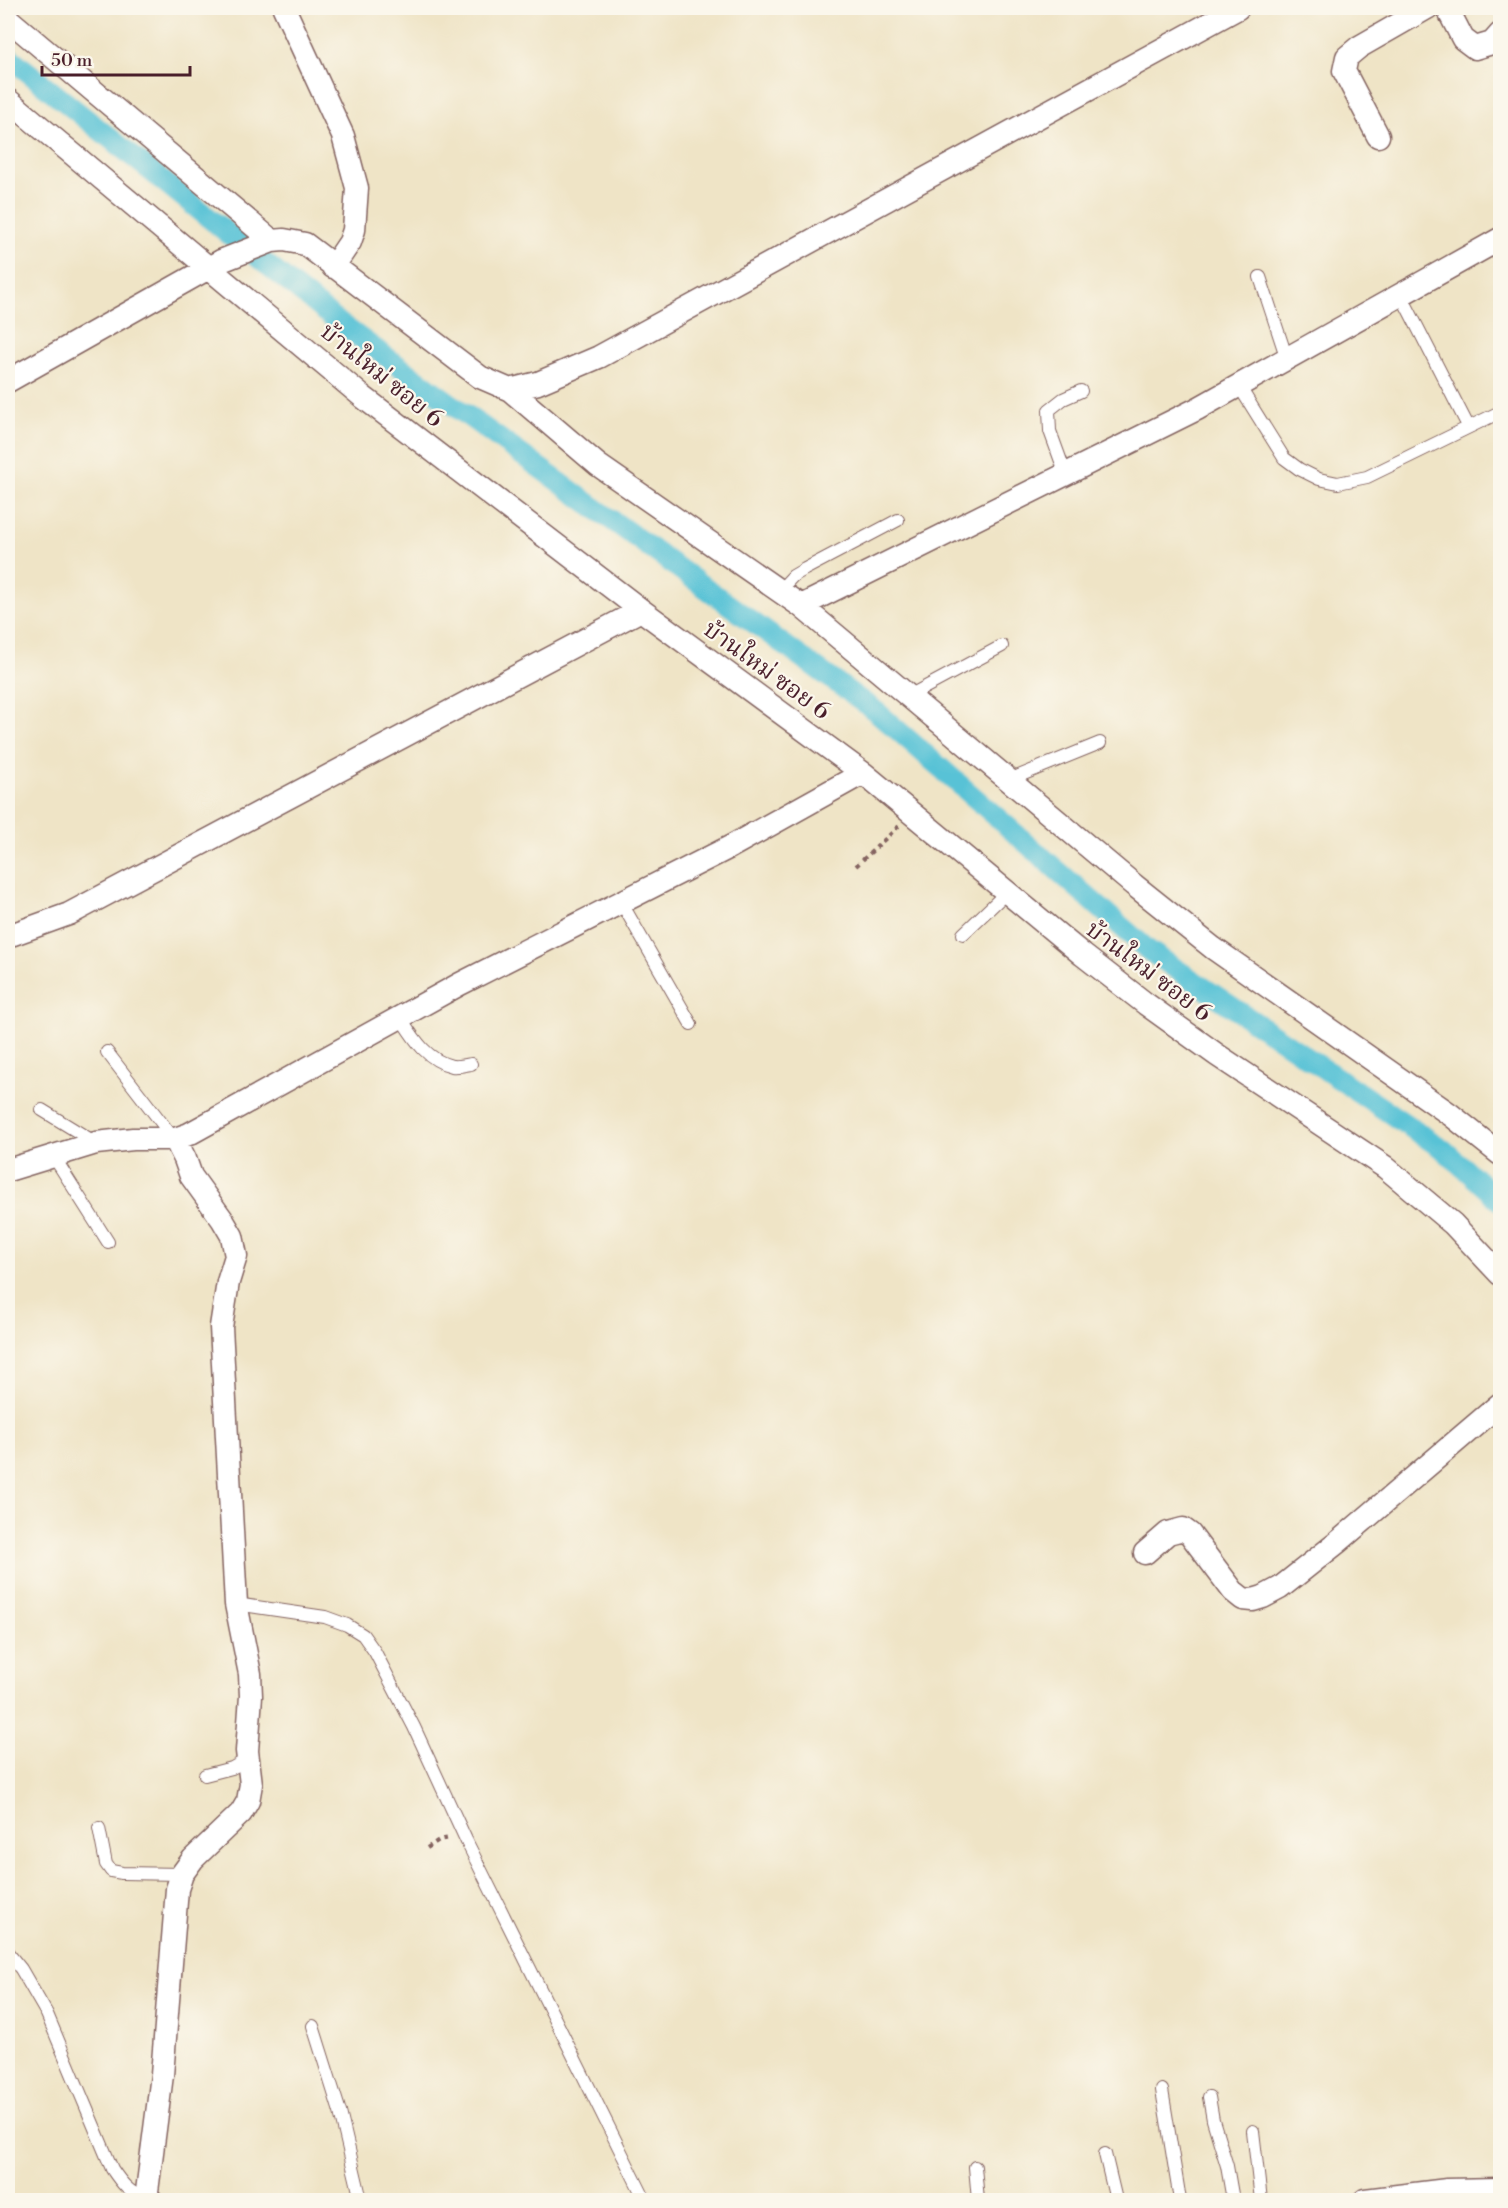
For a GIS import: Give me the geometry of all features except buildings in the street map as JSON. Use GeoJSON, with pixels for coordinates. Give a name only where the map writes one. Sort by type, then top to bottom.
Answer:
{"type":"FeatureCollection","features":[{"type":"Feature","properties":{"kind":"street"},"geometry":{"type":"LineString","coordinates":[[284,8],[343,136],[357,188],[354,230],[350,242],[333,267]]}},
{"type":"Feature","properties":{"kind":"street"},"geometry":{"type":"LineString","coordinates":[[510,390],[538,383],[599,357],[1239,8]]}},
{"type":"Feature","properties":{"kind":"street"},"geometry":{"type":"LineString","coordinates":[[1378,136],[1344,71],[1347,57],[1359,47],[1427,8]]}},
{"type":"Feature","properties":{"kind":"street"},"geometry":{"type":"LineString","coordinates":[[1447,8],[1463,39],[1475,48],[1492,43],[1500,34]]}},
{"type":"Feature","properties":{"kind":"street"},"geometry":{"type":"LineString","coordinates":[[8,20],[265,244]]}},
{"type":"Feature","properties":{"kind":"street","name":"บ้านใหม่ ซอย 6"},"geometry":{"type":"LineString","coordinates":[[8,100],[214,265],[363,397],[640,610],[863,773],[1083,955],[1155,1010],[1217,1055],[1385,1167],[1454,1224],[1500,1274]]}},
{"type":"Feature","properties":{"kind":"street"},"geometry":{"type":"LineString","coordinates":[[801,606],[1066,476],[1239,386],[1500,239]]}},
{"type":"Feature","properties":{"kind":"street"},"geometry":{"type":"LineString","coordinates":[[8,381],[214,265],[265,244],[284,240],[305,244],[480,377],[510,390],[598,465],[801,606],[1134,885],[1213,948],[1451,1114],[1500,1154]]}},
{"type":"Feature","properties":{"kind":"street"},"geometry":{"type":"LineString","coordinates":[[8,936],[69,914],[640,610]]}},
{"type":"Feature","properties":{"kind":"street"},"geometry":{"type":"LineString","coordinates":[[8,1170],[96,1143],[133,1138],[175,1139],[189,1134],[400,1017],[730,847],[863,773]]}},
{"type":"Feature","properties":{"kind":"street"},"geometry":{"type":"LineString","coordinates":[[149,2200],[177,1889],[182,1874],[193,1860],[241,1813],[248,1800],[251,1784],[247,1751],[251,1696],[250,1674],[236,1604],[222,1327],[228,1282],[236,1256],[232,1236],[190,1176],[175,1139]]}},
{"type":"Feature","properties":{"kind":"street"},"geometry":{"type":"LineString","coordinates":[[1145,1553],[1168,1533],[1183,1529],[1190,1534],[1233,1591],[1243,1599],[1263,1598],[1280,1588],[1338,1542],[1500,1404]]}},
{"type":"Feature","properties":{"kind":"street"},"geometry":{"type":"LineString","coordinates":[[1365,2200],[1447,2190],[1500,2189]]}},
{"type":"Feature","properties":{"kind":"lane"},"geometry":{"type":"LineString","coordinates":[[1260,277],[1287,359]]}},
{"type":"Feature","properties":{"kind":"lane"},"geometry":{"type":"LineString","coordinates":[[1401,295],[1468,426]]}},
{"type":"Feature","properties":{"kind":"lane"},"geometry":{"type":"LineString","coordinates":[[1239,386],[1284,458],[1319,479],[1338,483],[1367,477],[1500,412]]}},
{"type":"Feature","properties":{"kind":"lane"},"geometry":{"type":"LineString","coordinates":[[1066,476],[1050,431],[1049,410],[1063,399],[1081,391]]}},
{"type":"Feature","properties":{"kind":"lane"},"geometry":{"type":"LineString","coordinates":[[780,591],[793,576],[898,520]]}},
{"type":"Feature","properties":{"kind":"lane"},"geometry":{"type":"LineString","coordinates":[[909,696],[1002,646]]}},
{"type":"Feature","properties":{"kind":"lane"},"geometry":{"type":"LineString","coordinates":[[1009,780],[1100,743]]}},
{"type":"Feature","properties":{"kind":"lane"},"geometry":{"type":"LineString","coordinates":[[963,934],[1006,892]]}},
{"type":"Feature","properties":{"kind":"lane"},"geometry":{"type":"LineString","coordinates":[[621,902],[691,1024]]}},
{"type":"Feature","properties":{"kind":"lane"},"geometry":{"type":"LineString","coordinates":[[400,1017],[421,1048],[434,1058],[453,1066],[471,1064]]}},
{"type":"Feature","properties":{"kind":"lane"},"geometry":{"type":"LineString","coordinates":[[107,1052],[175,1139]]}},
{"type":"Feature","properties":{"kind":"lane"},"geometry":{"type":"LineString","coordinates":[[42,1110],[96,1143]]}},
{"type":"Feature","properties":{"kind":"lane"},"geometry":{"type":"LineString","coordinates":[[54,1157],[108,1242]]}},
{"type":"Feature","properties":{"kind":"lane"},"geometry":{"type":"LineString","coordinates":[[236,1604],[325,1617],[347,1625],[363,1635],[375,1652],[645,2200]]}},
{"type":"Feature","properties":{"kind":"lane"},"geometry":{"type":"LineString","coordinates":[[204,1775],[232,1767],[248,1759]]}},
{"type":"Feature","properties":{"kind":"lane"},"geometry":{"type":"LineString","coordinates":[[99,1828],[106,1864],[111,1871],[182,1874]]}},
{"type":"Feature","properties":{"kind":"lane"},"geometry":{"type":"LineString","coordinates":[[8,1953],[21,1969],[47,2014],[112,2169],[122,2185],[133,2194],[149,2200]]}},
{"type":"Feature","properties":{"kind":"lane"},"geometry":{"type":"LineString","coordinates":[[313,2026],[340,2112],[361,2200]]}},
{"type":"Feature","properties":{"kind":"lane"},"geometry":{"type":"LineString","coordinates":[[1162,2090],[1180,2200]]}},
{"type":"Feature","properties":{"kind":"lane"},"geometry":{"type":"LineString","coordinates":[[1209,2097],[1213,2120],[1227,2166],[1233,2200]]}},
{"type":"Feature","properties":{"kind":"lane"},"geometry":{"type":"LineString","coordinates":[[1253,2131],[1261,2200]]}},
{"type":"Feature","properties":{"kind":"lane"},"geometry":{"type":"LineString","coordinates":[[1105,2154],[1116,2200]]}},
{"type":"Feature","properties":{"kind":"lane"},"geometry":{"type":"LineString","coordinates":[[975,2167],[978,2200]]}},
{"type":"Feature","properties":{"kind":"path"},"geometry":{"type":"LineString","coordinates":[[855,866],[913,813]]}},
{"type":"Feature","properties":{"kind":"path"},"geometry":{"type":"LineString","coordinates":[[428,1848],[439,1840],[453,1837],[467,1842]]}},
{"type":"Feature","properties":{"kind":"waterway"},"geometry":{"type":"LineString","coordinates":[[8,56],[338,322],[877,712],[1148,950],[1444,1150],[1500,1201]]}}]}
